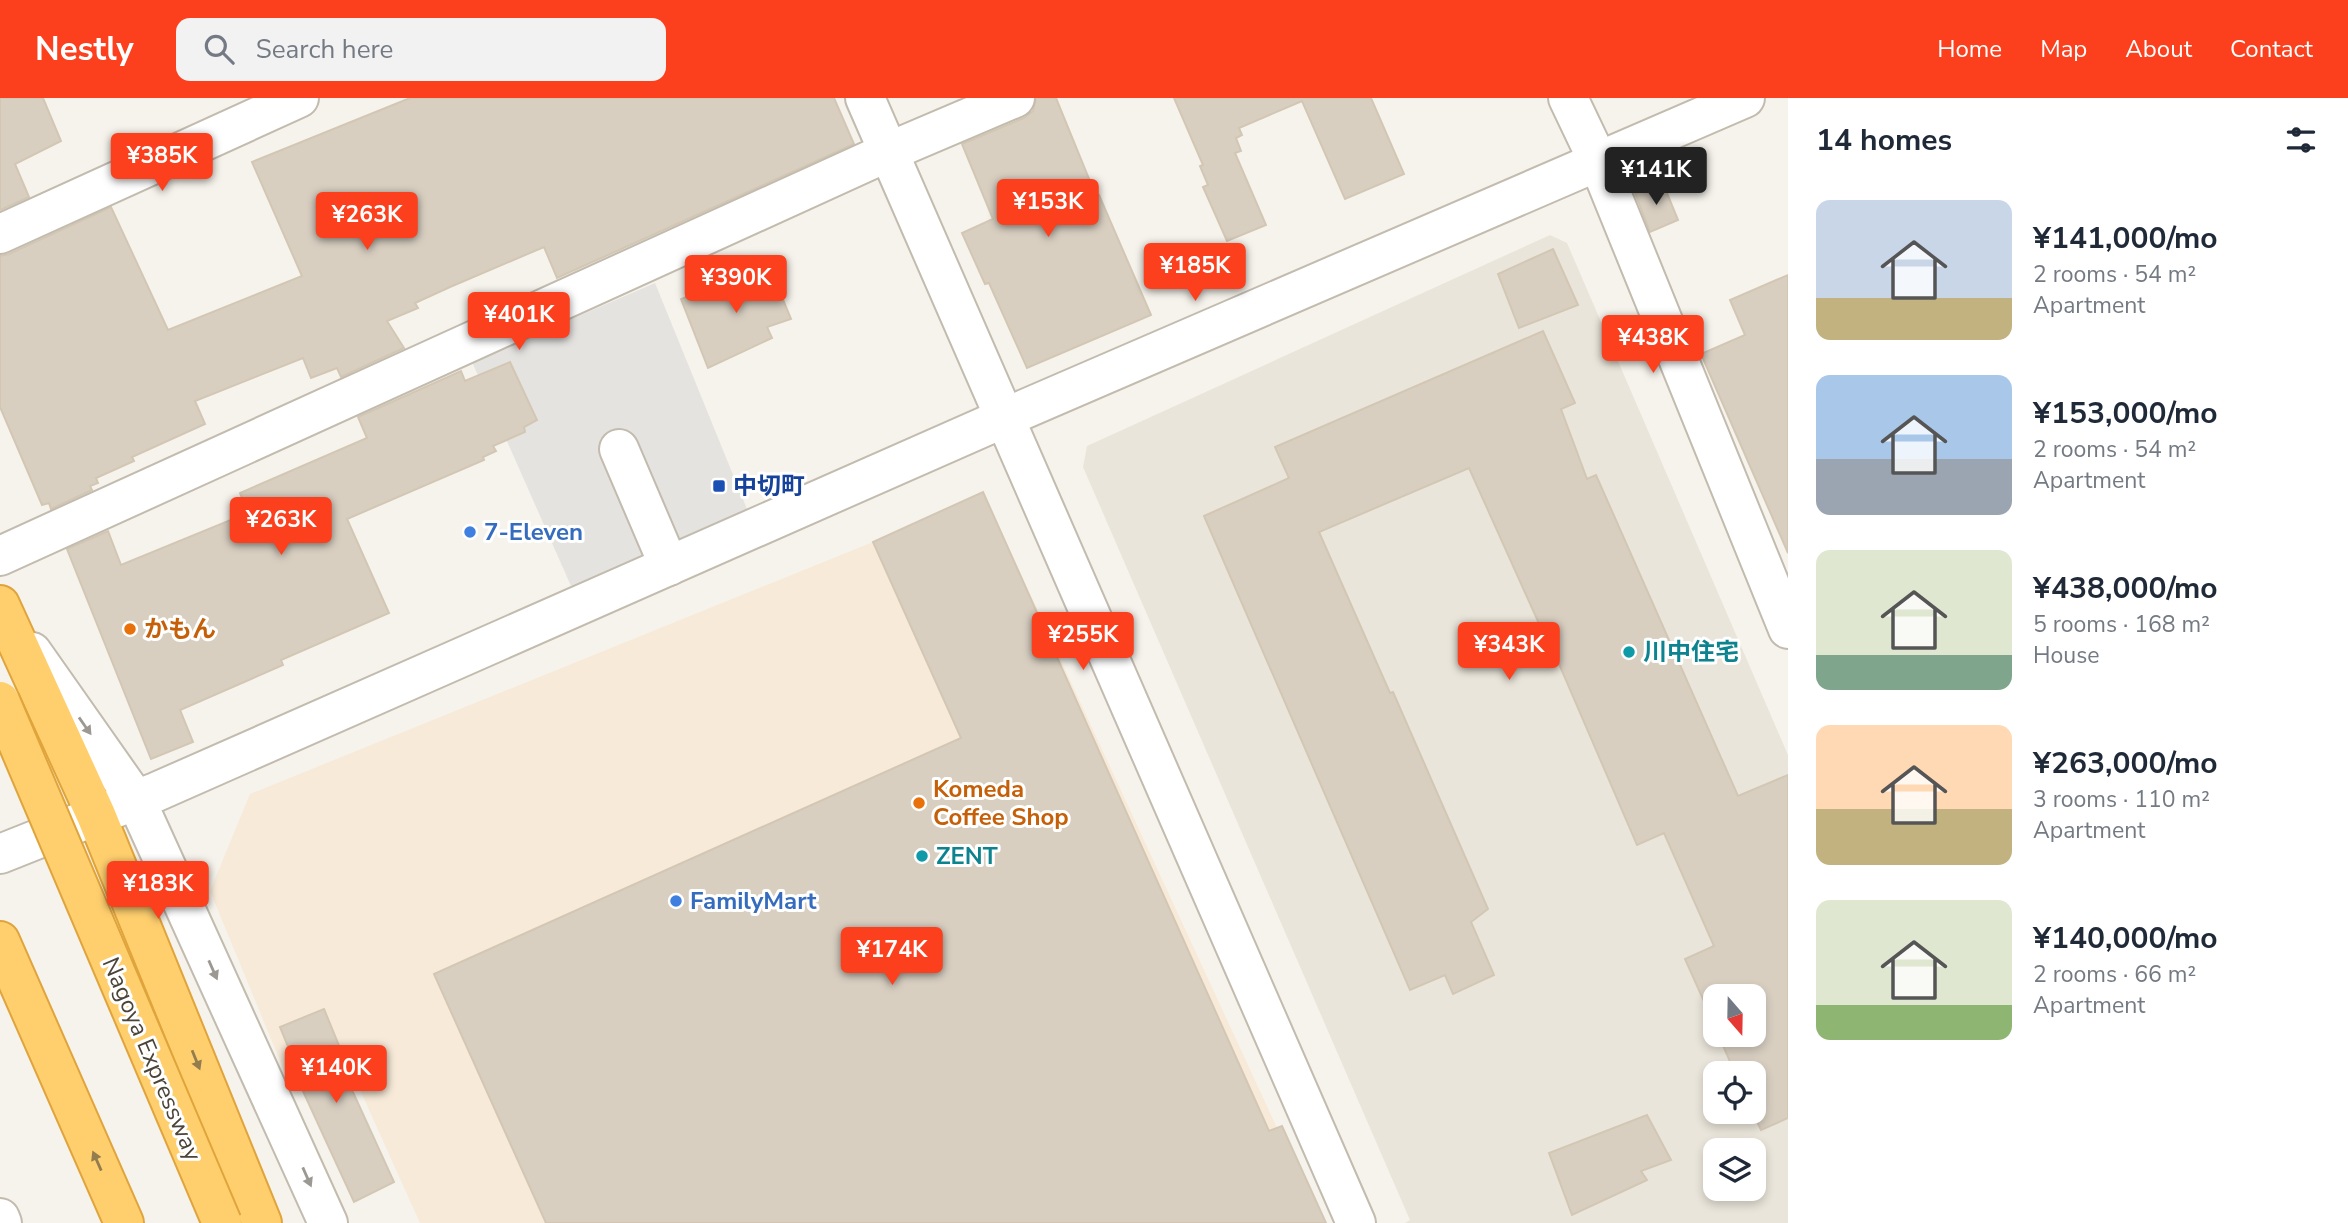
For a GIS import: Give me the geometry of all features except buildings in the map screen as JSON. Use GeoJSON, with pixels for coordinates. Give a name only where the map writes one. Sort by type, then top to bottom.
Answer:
{"type":"FeatureCollection","features":[{"type":"Feature","properties":{"kind":"highway"},"geometry":{"type":"LineString","coordinates":[[1,608],[96,815],[262,1223]]}},
{"type":"Feature","properties":{"kind":"highway","name":"Nagoya Expressway"},"geometry":{"type":"LineString","coordinates":[[0,701],[222,1223]]}},
{"type":"Feature","properties":{"kind":"highway","name":"Nagoya Expressway"},"geometry":{"type":"LineString","coordinates":[[0,761],[197,1223]]}},
{"type":"Feature","properties":{"kind":"highway"},"geometry":{"type":"LineString","coordinates":[[0,941],[124,1223]]}},
{"type":"Feature","properties":{"kind":"street"},"geometry":{"type":"LineString","coordinates":[[0,234],[299,98]]}},
{"type":"Feature","properties":{"kind":"street"},"geometry":{"type":"LineString","coordinates":[[865,98],[1356,1223]]}},
{"type":"Feature","properties":{"kind":"street"},"geometry":{"type":"LineString","coordinates":[[0,556],[888,152],[1015,98]]}},
{"type":"Feature","properties":{"kind":"street"},"geometry":{"type":"LineString","coordinates":[[1568,98],[1598,161],[1788,629]]}},
{"type":"Feature","properties":{"kind":"street"},"geometry":{"type":"LineString","coordinates":[[0,854],[136,800],[1004,418],[1745,98]]}},
{"type":"Feature","properties":{"kind":"street"},"geometry":{"type":"LineString","coordinates":[[619,449],[669,566]]}},
{"type":"Feature","properties":{"kind":"street"},"geometry":{"type":"LineString","coordinates":[[1,608],[136,800],[328,1223]]}},
{"type":"Feature","properties":{"kind":"street"},"geometry":{"type":"LineString","coordinates":[[0,1218],[2,1223]]}},
{"type":"Feature","properties":{"kind":"shaded area"},"geometry":{"type":"Polygon","coordinates":[[[1550,235],[1567,243],[1788,755],[1788,1223],[1405,1223],[1410,1220],[1083,467],[1087,446],[1550,235]]]}},
{"type":"Feature","properties":{"kind":"shaded area"},"geometry":{"type":"Polygon","coordinates":[[[655,283],[747,509],[571,586],[472,362],[655,283]]]}},
{"type":"Feature","properties":{"kind":"shaded area"},"geometry":{"type":"Polygon","coordinates":[[[983,492],[1321,1223],[420,1223],[347,1061],[290,1085],[210,891],[250,794],[873,542],[983,492]]]}},
{"type":"Feature","properties":{"kind":"place","name":"中切町"},"geometry":{"type":"Point","coordinates":[719,486]}},
{"type":"Feature","properties":{"kind":"place","name":"7-Eleven"},"geometry":{"type":"Point","coordinates":[470,532]}},
{"type":"Feature","properties":{"kind":"place","name":"かもん"},"geometry":{"type":"Point","coordinates":[130,629]}},
{"type":"Feature","properties":{"kind":"place","name":"川中住宅"},"geometry":{"type":"Point","coordinates":[1629,652]}},
{"type":"Feature","properties":{"kind":"place","name":"Komeda Coffee Shop"},"geometry":{"type":"Point","coordinates":[919,803]}},
{"type":"Feature","properties":{"kind":"place","name":"ZENT"},"geometry":{"type":"Point","coordinates":[922,856]}},
{"type":"Feature","properties":{"kind":"place","name":"FamilyMart"},"geometry":{"type":"Point","coordinates":[676,901]}}]}
